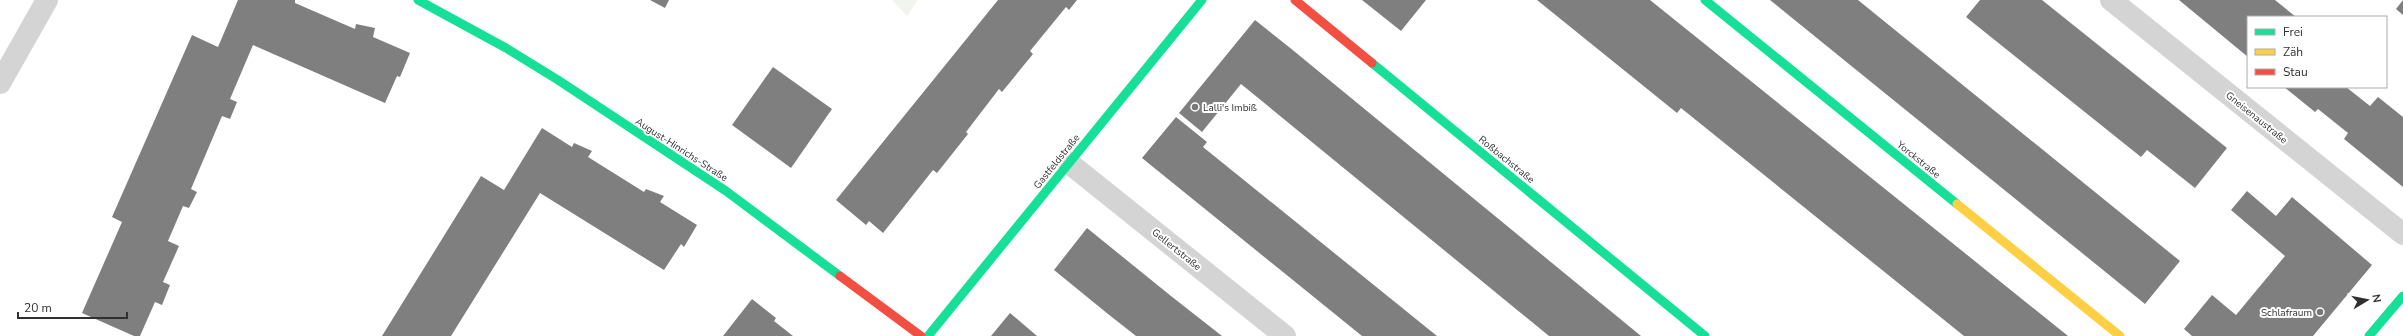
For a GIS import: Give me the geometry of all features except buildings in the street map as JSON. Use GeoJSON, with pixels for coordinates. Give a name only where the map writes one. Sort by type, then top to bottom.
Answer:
{"type":"FeatureCollection","features":[{"type":"Feature","properties":{"kind":"street"},"geometry":{"type":"LineString","coordinates":[[0,83],[47,0]]}},
{"type":"Feature","properties":{"kind":"street","name":"August-Hinrichs-Straße"},"geometry":{"type":"LineString","coordinates":[[418,0],[506,48],[558,80],[726,191],[921,336]]}},
{"type":"Feature","properties":{"kind":"street","name":"Gastfeldstraße"},"geometry":{"type":"LineString","coordinates":[[928,336],[1202,0]]}},
{"type":"Feature","properties":{"kind":"street","name":"Roßbachstraße"},"geometry":{"type":"LineString","coordinates":[[1295,0],[1705,336]]}},
{"type":"Feature","properties":{"kind":"street","name":"Yorckstraße"},"geometry":{"type":"LineString","coordinates":[[1705,0],[2120,336]]}},
{"type":"Feature","properties":{"kind":"street","name":"Gneisenaustraße"},"geometry":{"type":"LineString","coordinates":[[2112,0],[2403,234]]}},
{"type":"Feature","properties":{"kind":"street","name":"Gellertstraße"},"geometry":{"type":"LineString","coordinates":[[1069,162],[1285,336]]}},
{"type":"Feature","properties":{"kind":"street"},"geometry":{"type":"LineString","coordinates":[[2369,336],[2403,296]]}},
{"type":"Feature","properties":{"kind":"shaded area"},"geometry":{"type":"Polygon","coordinates":[[[892,0],[918,0],[907,16],[892,0]]]}},
{"type":"Feature","properties":{"kind":"traffic: fast"},"geometry":{"type":"LineString","coordinates":[[418,0],[506,48],[558,80],[726,191],[840,276]]}},
{"type":"Feature","properties":{"kind":"traffic: fast"},"geometry":{"type":"LineString","coordinates":[[928,336],[1202,0]]}},
{"type":"Feature","properties":{"kind":"traffic: fast"},"geometry":{"type":"LineString","coordinates":[[1705,0],[1957,204]]}},
{"type":"Feature","properties":{"kind":"traffic: fast"},"geometry":{"type":"LineString","coordinates":[[1372,63],[1705,336]]}},
{"type":"Feature","properties":{"kind":"traffic: fast"},"geometry":{"type":"LineString","coordinates":[[2369,336],[2403,296]]}},
{"type":"Feature","properties":{"kind":"traffic: slow"},"geometry":{"type":"LineString","coordinates":[[1957,204],[2120,336]]}},
{"type":"Feature","properties":{"kind":"traffic: jam"},"geometry":{"type":"LineString","coordinates":[[1295,0],[1372,63]]}},
{"type":"Feature","properties":{"kind":"traffic: jam"},"geometry":{"type":"LineString","coordinates":[[840,276],[921,336]]}},
{"type":"Feature","properties":{"kind":"place","name":"Lalli's Imbiß"},"geometry":{"type":"Point","coordinates":[1195,107]}},
{"type":"Feature","properties":{"kind":"place","name":"Schlafraum"},"geometry":{"type":"Point","coordinates":[2320,312]}}]}
